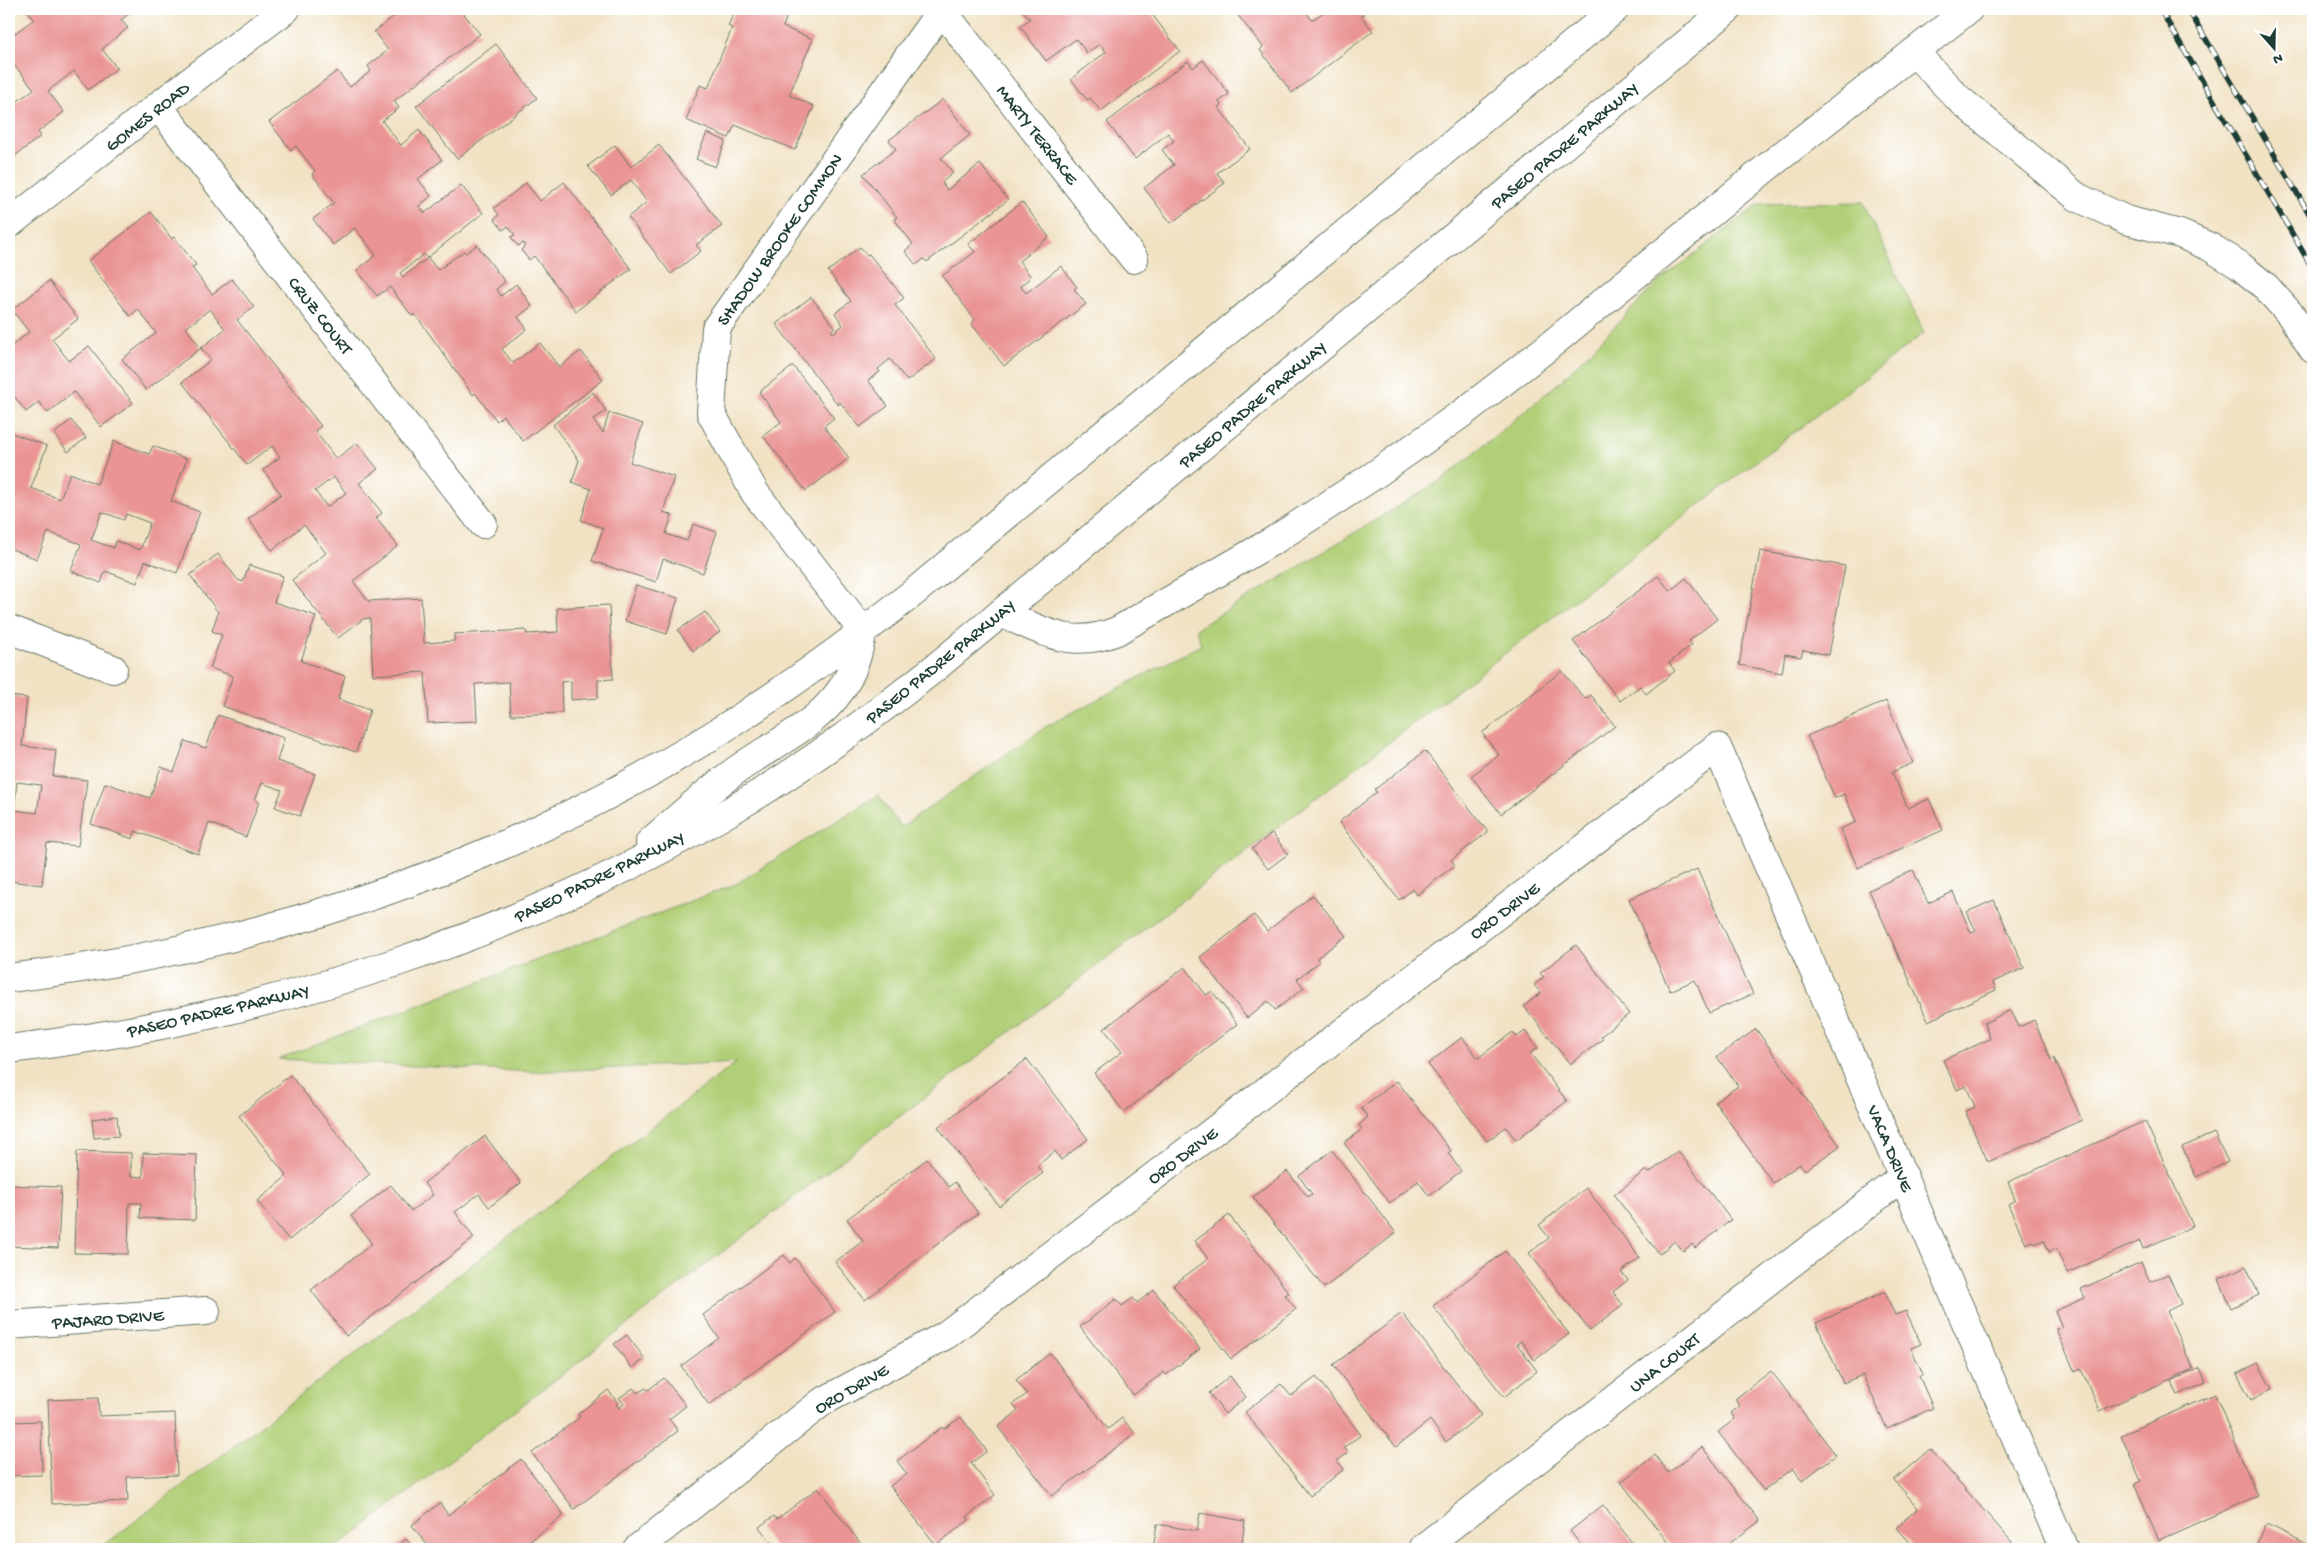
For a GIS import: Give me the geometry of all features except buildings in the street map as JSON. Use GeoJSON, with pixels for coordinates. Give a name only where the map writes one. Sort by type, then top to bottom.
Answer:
{"type":"FeatureCollection","features":[{"type":"Feature","properties":{"kind":"street","name":"GOMES ROAD"},"geometry":{"type":"LineString","coordinates":[[9,224],[158,106],[286,9]]}},
{"type":"Feature","properties":{"kind":"street","name":"SHADOW BROOKE COMMON"},"geometry":{"type":"LineString","coordinates":[[863,632],[756,493],[711,413],[716,328],[942,9]]}},
{"type":"Feature","properties":{"kind":"street","name":"MARTY TERRACE"},"geometry":{"type":"LineString","coordinates":[[942,9],[1134,259]]}},
{"type":"Feature","properties":{"kind":"street"},"geometry":{"type":"LineString","coordinates":[[9,978],[144,957],[234,936],[341,906],[438,872],[557,820],[670,760],[742,717],[863,632],[913,593],[1615,9]]}},
{"type":"Feature","properties":{"kind":"street","name":"PASEO PADRE PARKWAY"},"geometry":{"type":"LineString","coordinates":[[9,1050],[130,1031],[215,1014],[306,990],[386,965],[490,927],[576,891],[727,812],[813,758],[903,693],[1728,9]]}},
{"type":"Feature","properties":{"kind":"street"},"geometry":{"type":"LineString","coordinates":[[1001,613],[1058,637],[1080,641],[1098,639],[1117,632],[1276,539],[1405,454],[1506,381],[1766,168],[1969,9]]}},
{"type":"Feature","properties":{"kind":"street"},"geometry":{"type":"LineString","coordinates":[[1914,52],[1959,99],[2077,197],[2126,220],[2180,234],[2195,240],[2239,265],[2266,287],[2290,314],[2313,349]]}},
{"type":"Feature","properties":{"kind":"street","name":"CRUZ COURT"},"geometry":{"type":"LineString","coordinates":[[158,106],[483,524]]}},
{"type":"Feature","properties":{"kind":"street"},"geometry":{"type":"LineString","coordinates":[[9,629],[113,669]]}},
{"type":"Feature","properties":{"kind":"street"},"geometry":{"type":"LineString","coordinates":[[614,872],[721,781],[809,723],[826,708],[848,680],[863,632]]}},
{"type":"Feature","properties":{"kind":"street","name":"VACA DRIVE"},"geometry":{"type":"LineString","coordinates":[[1717,747],[2064,1549]]}},
{"type":"Feature","properties":{"kind":"street","name":"ORO DRIVE"},"geometry":{"type":"LineString","coordinates":[[654,1545],[822,1402],[946,1335],[1717,747]]}},
{"type":"Feature","properties":{"kind":"street","name":"UNA COURT"},"geometry":{"type":"LineString","coordinates":[[1424,1547],[1904,1176]]}},
{"type":"Feature","properties":{"kind":"street","name":"PAJARO DRIVE"},"geometry":{"type":"LineString","coordinates":[[9,1325],[206,1311]]}},
{"type":"Feature","properties":{"kind":"green space"},"geometry":{"type":"Polygon","coordinates":[[[1863,202],[1924,333],[334,1549],[99,1549],[737,1062],[534,1072],[278,1059],[736,884],[878,795],[901,827],[1047,726],[1201,645],[1196,629],[1443,479],[1561,381],[1657,283],[1759,204],[1863,202]]]}},
{"type":"Feature","properties":{"kind":"railway"},"geometry":{"type":"LineString","coordinates":[[2160,9],[2313,269]]}},
{"type":"Feature","properties":{"kind":"railway"},"geometry":{"type":"LineString","coordinates":[[2188,9],[2313,220]]}}]}
